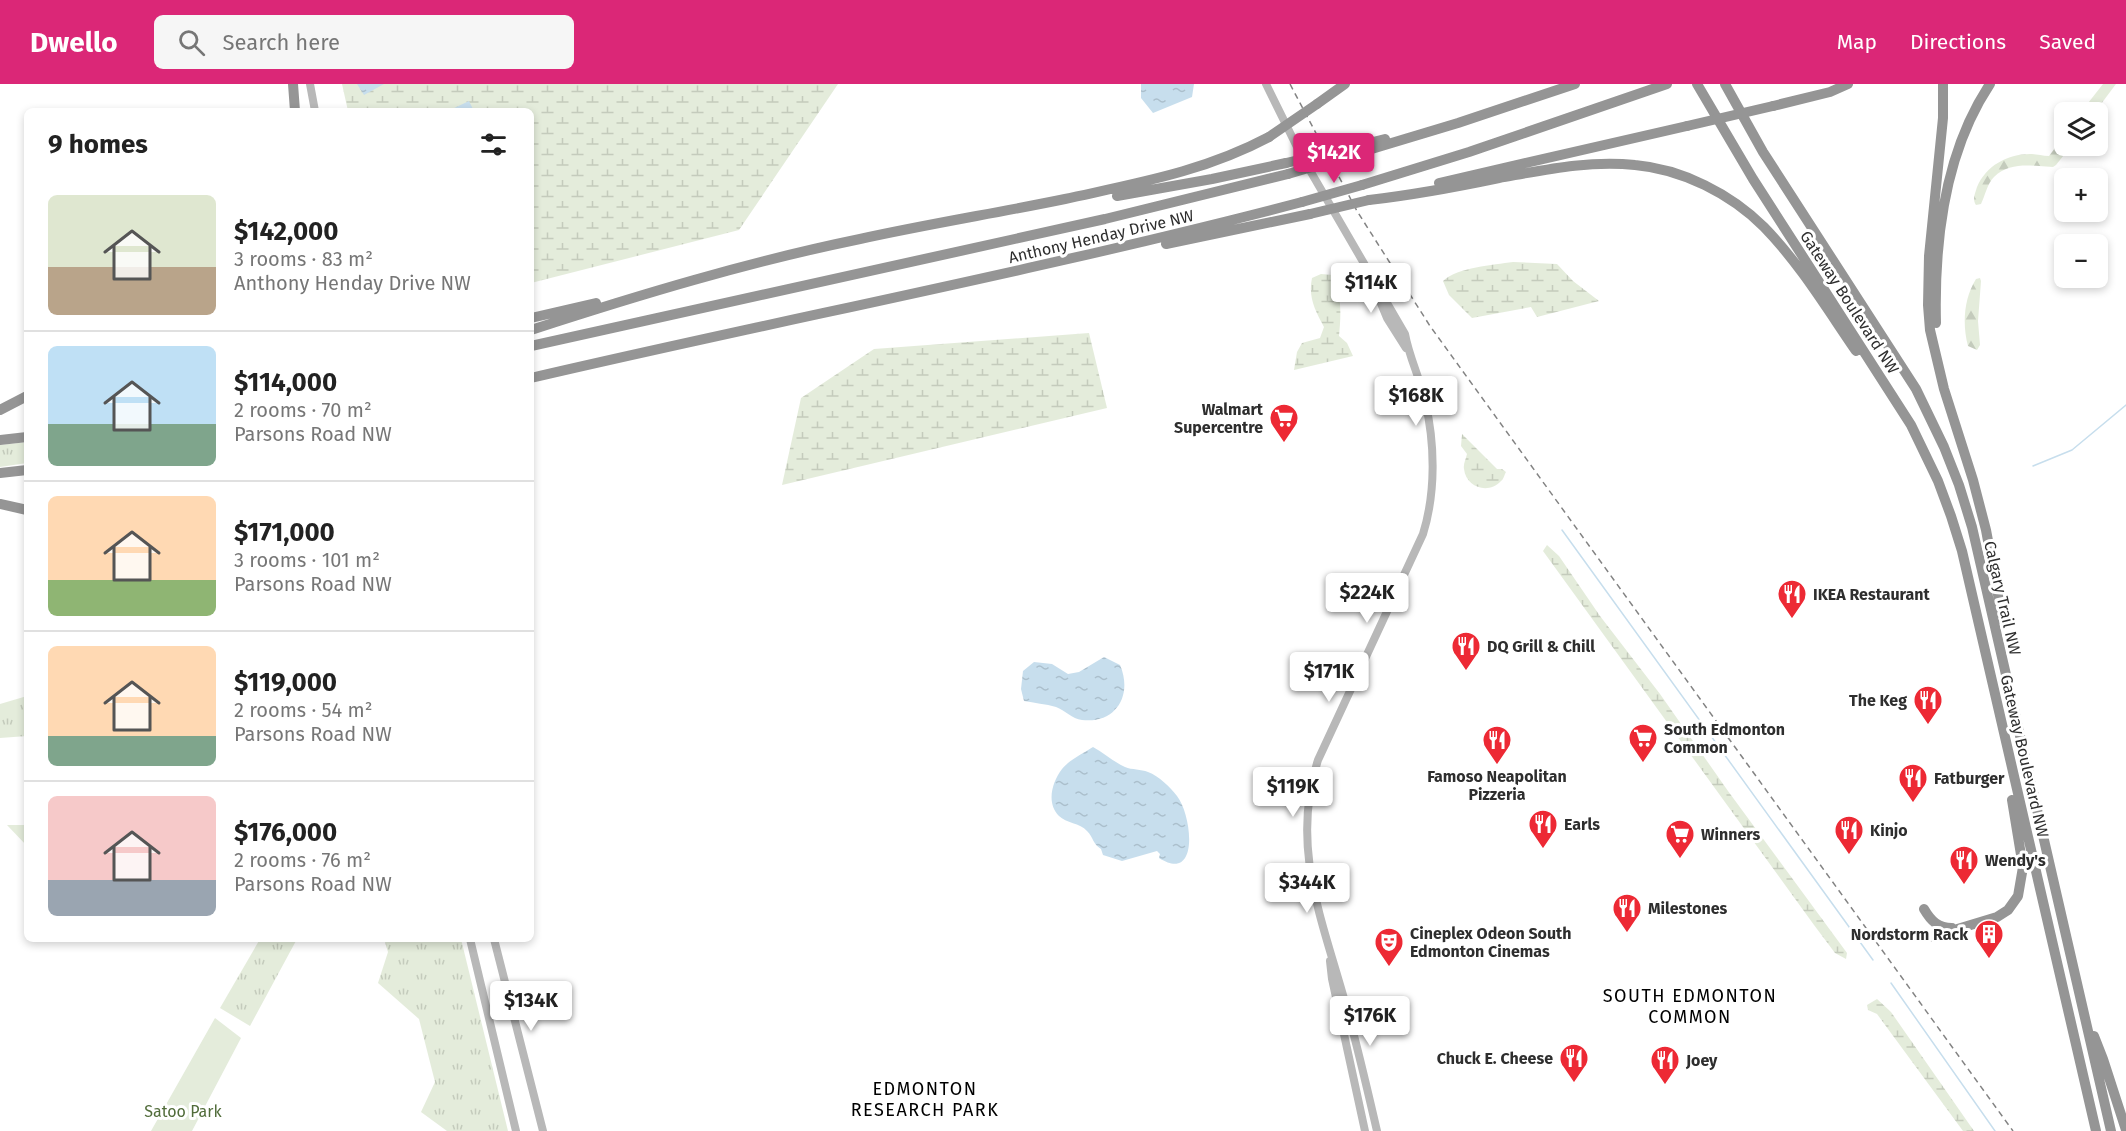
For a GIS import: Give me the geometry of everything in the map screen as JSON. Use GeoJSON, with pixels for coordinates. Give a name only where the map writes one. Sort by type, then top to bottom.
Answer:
{"type":"FeatureCollection","features":[{"type":"Feature","properties":{"kind":"highway"},"geometry":{"type":"LineString","coordinates":[[293,84],[297,108]]}},
{"type":"Feature","properties":{"kind":"highway"},"geometry":{"type":"LineString","coordinates":[[534,329],[641,295],[792,254],[868,237],[1019,209],[1174,175],[1227,157],[1269,137],[1343,84]]}},
{"type":"Feature","properties":{"kind":"highway","name":"Anthony Henday Drive NW"},"geometry":{"type":"LineString","coordinates":[[534,345],[1105,219],[1458,123],[1575,84]]}},
{"type":"Feature","properties":{"kind":"highway"},"geometry":{"type":"LineString","coordinates":[[1690,84],[1719,135],[1753,179]]}},
{"type":"Feature","properties":{"kind":"highway","name":"Gateway Boulevard NW"},"geometry":{"type":"LineString","coordinates":[[1697,84],[1753,179],[1896,399],[1927,456],[1951,516],[1965,562],[2094,1131]]}},
{"type":"Feature","properties":{"kind":"highway","name":"Calgary Trail NW"},"geometry":{"type":"LineString","coordinates":[[1725,84],[1744,121],[1916,388],[1931,416],[1959,485],[1972,527],[2111,1131]]}},
{"type":"Feature","properties":{"kind":"highway"},"geometry":{"type":"LineString","coordinates":[[1077,258],[1143,249],[1310,214],[1773,106],[1830,92],[1848,84]]}},
{"type":"Feature","properties":{"kind":"highway"},"geometry":{"type":"LineString","coordinates":[[1943,84],[1929,256],[1930,330],[1986,530],[2000,600],[1994,627]]}},
{"type":"Feature","properties":{"kind":"highway"},"geometry":{"type":"LineString","coordinates":[[1936,356],[1938,267],[1950,180],[1960,143],[1990,84]]}},
{"type":"Feature","properties":{"kind":"highway","name":"Anthony Henday Drive NW"},"geometry":{"type":"LineString","coordinates":[[534,379],[560,371],[1179,234],[1362,185],[1469,152],[1663,85]]}},
{"type":"Feature","properties":{"kind":"highway"},"geometry":{"type":"LineString","coordinates":[[1369,200],[1412,195],[1584,164],[1637,165],[1680,175],[1741,207],[1762,225],[1796,265],[1880,384],[1896,399]]}},
{"type":"Feature","properties":{"kind":"highway"},"geometry":{"type":"LineString","coordinates":[[1019,209],[1287,168]]}},
{"type":"Feature","properties":{"kind":"highway"},"geometry":{"type":"LineString","coordinates":[[534,317],[641,295]]}},
{"type":"Feature","properties":{"kind":"highway"},"geometry":{"type":"LineString","coordinates":[[0,410],[24,398]]}},
{"type":"Feature","properties":{"kind":"highway"},"geometry":{"type":"LineString","coordinates":[[0,440],[24,436]]}},
{"type":"Feature","properties":{"kind":"highway"},"geometry":{"type":"LineString","coordinates":[[0,473],[24,470]]}},
{"type":"Feature","properties":{"kind":"highway"},"geometry":{"type":"LineString","coordinates":[[0,504],[24,509]]}},
{"type":"Feature","properties":{"kind":"highway"},"geometry":{"type":"LineString","coordinates":[[1931,937],[2004,914],[2012,906],[2020,890],[2023,867],[2010,789],[2008,749]]}},
{"type":"Feature","properties":{"kind":"highway"},"geometry":{"type":"LineString","coordinates":[[1924,909],[1929,918],[1938,925],[1955,928]]}},
{"type":"Feature","properties":{"kind":"highway"},"geometry":{"type":"LineString","coordinates":[[2081,1005],[2103,1059],[2126,1130]]}},
{"type":"Feature","properties":{"kind":"main road"},"geometry":{"type":"LineString","coordinates":[[310,84],[314,108]]}},
{"type":"Feature","properties":{"kind":"main road"},"geometry":{"type":"LineString","coordinates":[[1266,84],[1282,120],[1362,261],[1387,318],[1408,351],[1428,414],[1432,464],[1430,504],[1420,543],[1329,736],[1311,781],[1307,810],[1306,847],[1312,879],[1377,1131]]}},
{"type":"Feature","properties":{"kind":"main road"},"geometry":{"type":"LineString","coordinates":[[471,942],[516,1131]]}},
{"type":"Feature","properties":{"kind":"main road"},"geometry":{"type":"LineString","coordinates":[[495,942],[543,1131]]}},
{"type":"Feature","properties":{"kind":"main road"},"geometry":{"type":"LineString","coordinates":[[1328,943],[1332,979],[1365,1131]]}},
{"type":"Feature","properties":{"kind":"green space"},"geometry":{"type":"Polygon","coordinates":[[[342,84],[838,84],[739,230],[534,282],[534,108],[347,108],[342,84]]]}},
{"type":"Feature","properties":{"kind":"green space"},"geometry":{"type":"Polygon","coordinates":[[[2103,84],[2116,84],[2102,102],[2089,102],[2103,84]]]}},
{"type":"Feature","properties":{"kind":"green space"},"geometry":{"type":"Polygon","coordinates":[[[2054,149],[2054,156],[2063,156],[2053,167],[2014,167],[2000,172],[1990,183],[1981,204],[1976,205],[1974,199],[1977,187],[1992,167],[2013,156],[2032,154],[2049,156],[2054,149]]]}},
{"type":"Feature","properties":{"kind":"green space"},"geometry":{"type":"Polygon","coordinates":[[[1513,262],[1557,264],[1573,281],[1599,301],[1537,317],[1531,307],[1472,318],[1449,295],[1443,281],[1449,276],[1466,270],[1513,262]]]}},
{"type":"Feature","properties":{"kind":"green space"},"geometry":{"type":"Polygon","coordinates":[[[1321,274],[1333,275],[1336,282],[1340,305],[1339,336],[1347,343],[1353,356],[1294,370],[1297,352],[1302,343],[1320,338],[1324,327],[1315,309],[1311,291],[1312,278],[1321,274]]]}},
{"type":"Feature","properties":{"kind":"green space"},"geometry":{"type":"Polygon","coordinates":[[[1980,278],[1978,321],[1980,345],[1977,350],[1968,346],[1965,320],[1969,294],[1976,279],[1980,278]]]}},
{"type":"Feature","properties":{"kind":"green space"},"geometry":{"type":"Polygon","coordinates":[[[1089,333],[1107,408],[782,485],[801,398],[874,349],[1089,333]]]}},
{"type":"Feature","properties":{"kind":"green space"},"geometry":{"type":"Polygon","coordinates":[[[1462,434],[1497,469],[1506,472],[1503,479],[1496,485],[1490,488],[1478,487],[1469,480],[1464,469],[1467,454],[1461,446],[1462,434]]]}},
{"type":"Feature","properties":{"kind":"green space"},"geometry":{"type":"Polygon","coordinates":[[[24,442],[24,463],[0,467],[0,445],[24,442]]]}},
{"type":"Feature","properties":{"kind":"green space"},"geometry":{"type":"Polygon","coordinates":[[[1547,545],[1559,556],[1600,616],[1660,694],[1847,953],[1846,959],[1835,953],[1814,925],[1543,551],[1547,545]]]}},
{"type":"Feature","properties":{"kind":"green space"},"geometry":{"type":"Polygon","coordinates":[[[24,697],[24,736],[0,738],[0,704],[24,697]]]}},
{"type":"Feature","properties":{"kind":"green space"},"geometry":{"type":"Polygon","coordinates":[[[7,825],[24,825],[24,843],[7,825]]]}},
{"type":"Feature","properties":{"kind":"green space"},"geometry":{"type":"Polygon","coordinates":[[[258,942],[295,942],[250,1026],[220,1008],[258,942]]]}},
{"type":"Feature","properties":{"kind":"green space"},"geometry":{"type":"Polygon","coordinates":[[[385,942],[462,942],[508,1131],[447,1131],[421,1112],[435,1082],[419,1019],[378,983],[388,952],[385,942]]]}},
{"type":"Feature","properties":{"kind":"green space"},"geometry":{"type":"Polygon","coordinates":[[[1877,999],[1891,1012],[1974,1131],[1963,1131],[1877,1014],[1868,1010],[1867,1005],[1877,999]]]}},
{"type":"Feature","properties":{"kind":"green space","name":"Satoo Park"},"geometry":{"type":"Polygon","coordinates":[[[215,1018],[241,1038],[192,1131],[151,1131],[215,1018]]]}},
{"type":"Feature","properties":{"kind":"water"},"geometry":{"type":"Polygon","coordinates":[[[357,84],[384,84],[364,95],[357,84]]]}},
{"type":"Feature","properties":{"kind":"water"},"geometry":{"type":"Polygon","coordinates":[[[1141,84],[1194,84],[1192,97],[1153,113],[1141,98],[1141,84]]]}},
{"type":"Feature","properties":{"kind":"water"},"geometry":{"type":"Polygon","coordinates":[[[469,101],[472,108],[454,108],[469,101]]]}},
{"type":"Feature","properties":{"kind":"water"},"geometry":{"type":"Polygon","coordinates":[[[1104,657],[1120,665],[1124,687],[1119,705],[1104,717],[1082,720],[1056,707],[1024,701],[1021,689],[1023,671],[1034,662],[1052,664],[1068,674],[1079,672],[1104,657]]]}},
{"type":"Feature","properties":{"kind":"water"},"geometry":{"type":"Polygon","coordinates":[[[1093,747],[1125,767],[1156,776],[1177,796],[1182,805],[1189,831],[1187,855],[1181,862],[1172,864],[1159,858],[1160,854],[1157,851],[1122,861],[1103,855],[1087,831],[1062,818],[1055,811],[1052,792],[1058,774],[1069,763],[1093,747]]]}},
{"type":"Feature","properties":{"kind":"waterway"},"geometry":{"type":"LineString","coordinates":[[2033,466],[2072,450],[2126,405]]}},
{"type":"Feature","properties":{"kind":"waterway"},"geometry":{"type":"LineString","coordinates":[[1562,530],[1873,960]]}},
{"type":"Feature","properties":{"kind":"waterway"},"geometry":{"type":"LineString","coordinates":[[1891,983],[1995,1131]]}},
{"type":"Feature","properties":{"kind":"railway"},"geometry":{"type":"LineString","coordinates":[[1290,84],[1357,211],[1430,326],[2013,1131]]}},
{"type":"Feature","properties":{"kind":"place","name":"Walmart Supercentre"},"geometry":{"type":"Point","coordinates":[1284,444]}},
{"type":"Feature","properties":{"kind":"place","name":"IKEA Restaurant"},"geometry":{"type":"Point","coordinates":[1792,620]}},
{"type":"Feature","properties":{"kind":"place","name":"DQ Grill & Chill"},"geometry":{"type":"Point","coordinates":[1466,672]}},
{"type":"Feature","properties":{"kind":"place","name":"The Keg"},"geometry":{"type":"Point","coordinates":[1928,726]}},
{"type":"Feature","properties":{"kind":"place","name":"South Edmonton Common"},"geometry":{"type":"Point","coordinates":[1643,764]}},
{"type":"Feature","properties":{"kind":"place","name":"Famoso Neapolitan Pizzeria"},"geometry":{"type":"Point","coordinates":[1497,766]}},
{"type":"Feature","properties":{"kind":"place","name":"Fatburger"},"geometry":{"type":"Point","coordinates":[1913,804]}},
{"type":"Feature","properties":{"kind":"place","name":"Earls"},"geometry":{"type":"Point","coordinates":[1543,850]}},
{"type":"Feature","properties":{"kind":"place","name":"Kinjo"},"geometry":{"type":"Point","coordinates":[1849,856]}},
{"type":"Feature","properties":{"kind":"place","name":"Winners"},"geometry":{"type":"Point","coordinates":[1680,860]}},
{"type":"Feature","properties":{"kind":"place","name":"Wendy's"},"geometry":{"type":"Point","coordinates":[1964,886]}},
{"type":"Feature","properties":{"kind":"place","name":"Milestones"},"geometry":{"type":"Point","coordinates":[1627,934]}},
{"type":"Feature","properties":{"kind":"place","name":"Nordstorm Rack"},"geometry":{"type":"Point","coordinates":[1989,960]}},
{"type":"Feature","properties":{"kind":"place","name":"Cineplex Odeon South Edmonton Cinemas"},"geometry":{"type":"Point","coordinates":[1389,968]}},
{"type":"Feature","properties":{"kind":"place","name":"Chuck E. Cheese"},"geometry":{"type":"Point","coordinates":[1574,1084]}},
{"type":"Feature","properties":{"kind":"place","name":"Joey"},"geometry":{"type":"Point","coordinates":[1665,1086]}},
{"type":"Feature","properties":{"kind":"district","name":"SOUTH EDMONTON COMMON"},"geometry":{"type":"Point","coordinates":[1690,1006]}},
{"type":"Feature","properties":{"kind":"district","name":"EDMONTON RESEARCH PARK"},"geometry":{"type":"Point","coordinates":[925,1099]}}]}
